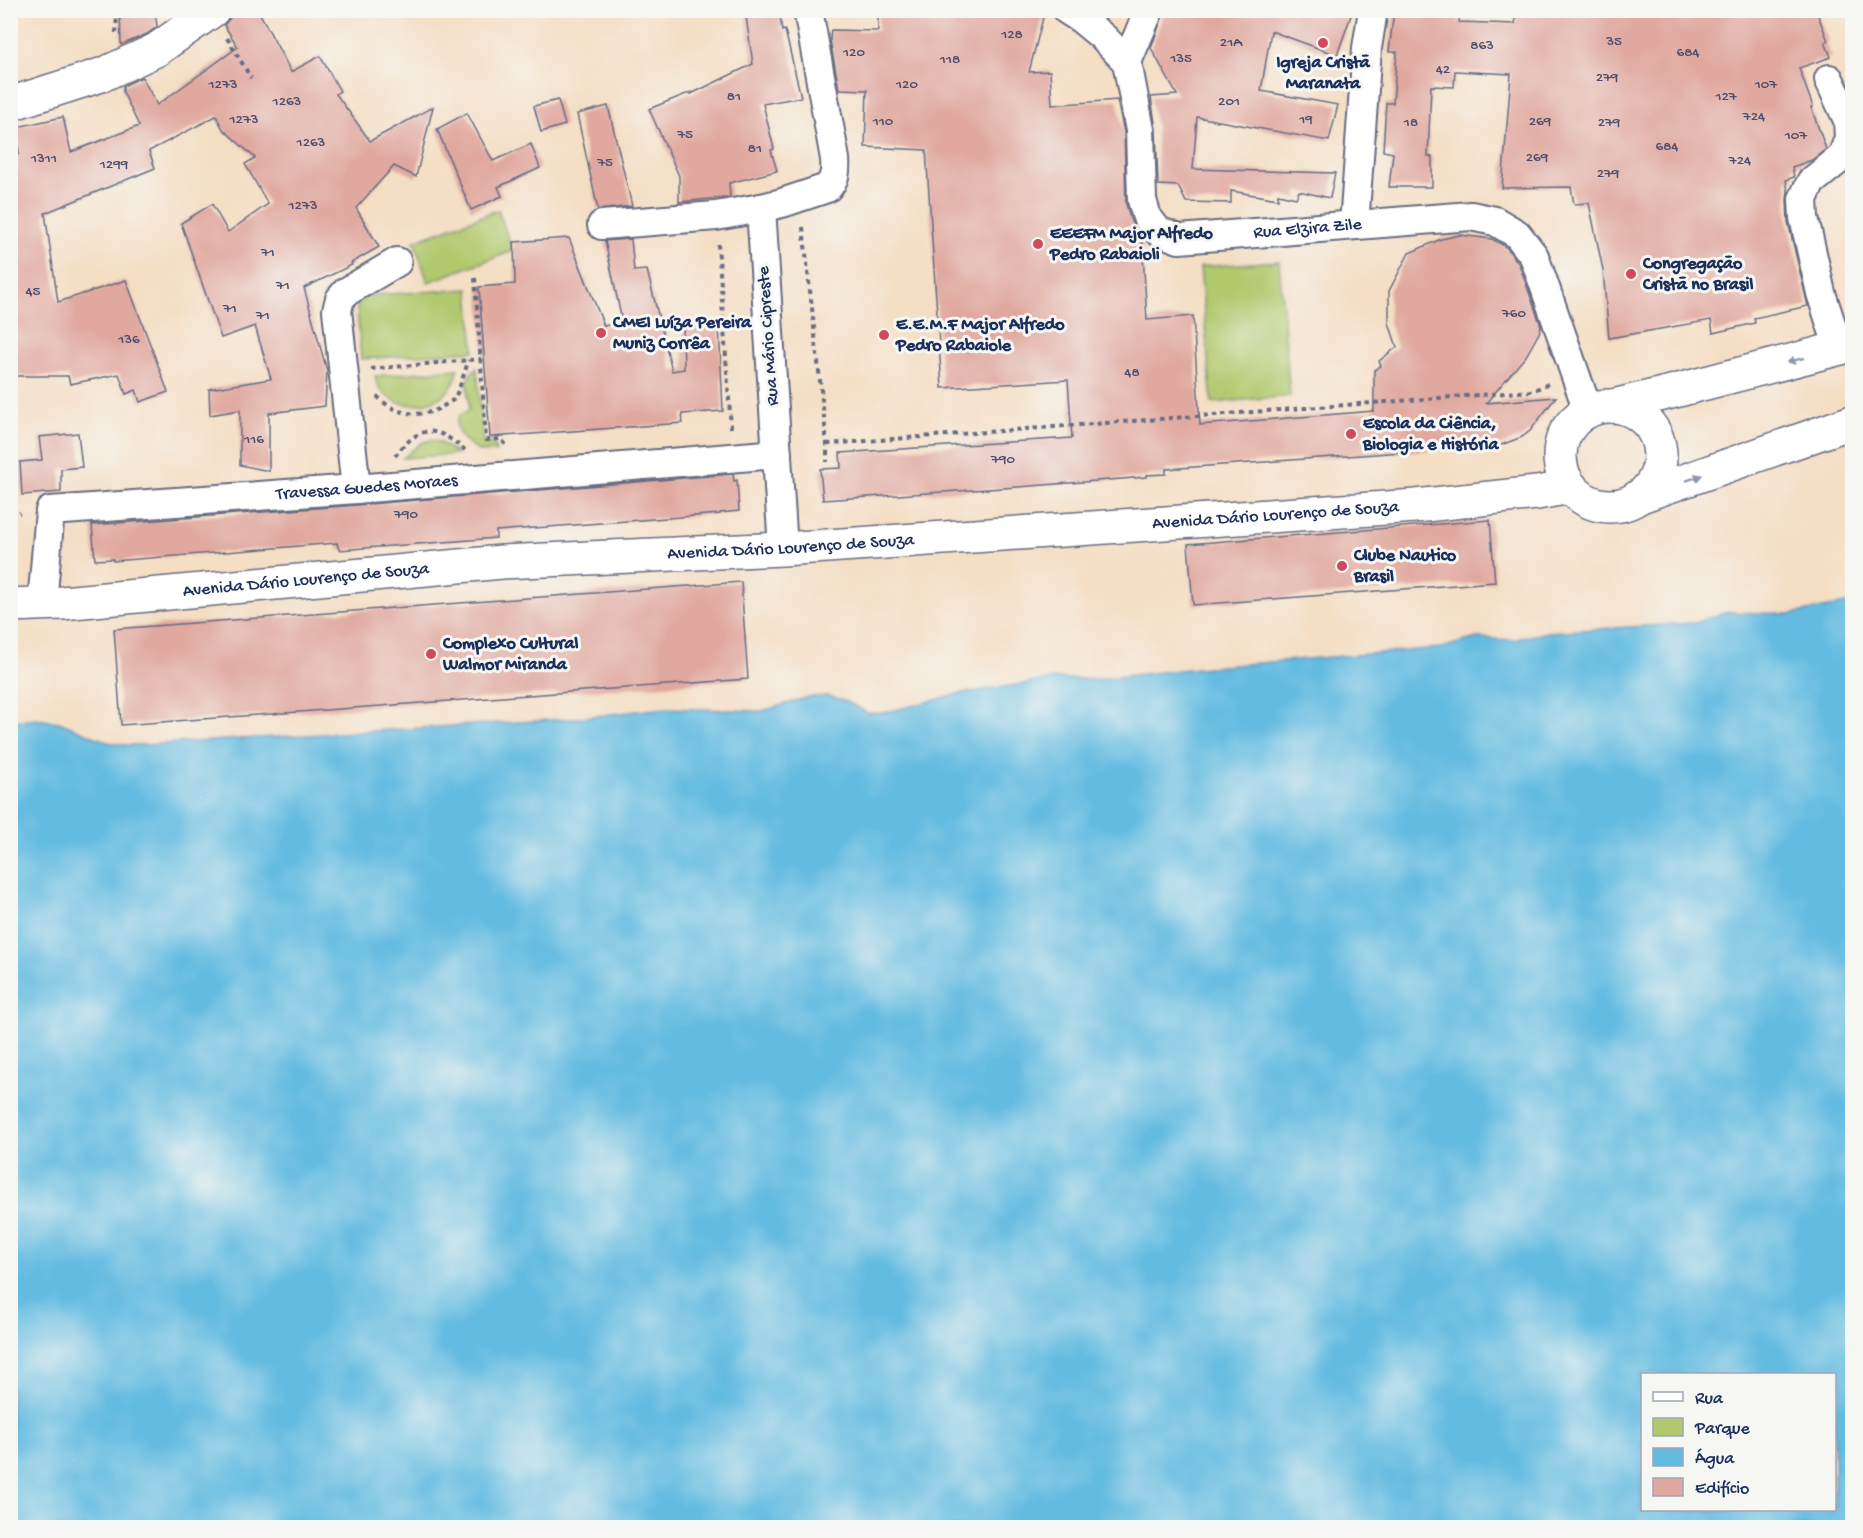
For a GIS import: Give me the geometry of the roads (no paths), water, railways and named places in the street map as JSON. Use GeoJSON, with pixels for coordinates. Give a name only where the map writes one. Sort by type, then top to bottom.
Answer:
{"type":"FeatureCollection","features":[{"type":"Feature","properties":{"kind":"street"},"geometry":{"type":"LineString","coordinates":[[602,225],[716,216],[782,204],[827,188],[835,175],[835,159],[808,10]]}},
{"type":"Feature","properties":{"kind":"street"},"geometry":{"type":"LineString","coordinates":[[1067,10],[1104,38],[1127,62],[1149,10]]}},
{"type":"Feature","properties":{"kind":"street"},"geometry":{"type":"LineString","coordinates":[[1354,225],[1367,48],[1373,10]]}},
{"type":"Feature","properties":{"kind":"street"},"geometry":{"type":"LineString","coordinates":[[11,103],[104,74],[220,24]]}},
{"type":"Feature","properties":{"kind":"street","name":"Rua Elzira Zile"},"geometry":{"type":"LineString","coordinates":[[1127,62],[1140,130],[1142,200],[1147,216],[1158,231],[1179,239],[1471,216],[1495,221],[1517,234],[1534,256],[1574,372],[1601,408]]}},
{"type":"Feature","properties":{"kind":"street"},"geometry":{"type":"LineString","coordinates":[[1829,79],[1848,120],[1849,138],[1842,157],[1810,182],[1803,199],[1804,219],[1821,293],[1846,347],[1601,408],[1571,425],[1561,445],[1561,467],[1571,487],[1588,501],[1618,506],[1852,422]]}},
{"type":"Feature","properties":{"kind":"street","name":"Rua Mário Cipreste"},"geometry":{"type":"LineString","coordinates":[[761,208],[783,549]]}},
{"type":"Feature","properties":{"kind":"street"},"geometry":{"type":"LineString","coordinates":[[356,489],[337,310],[340,299],[346,292],[397,262]]}},
{"type":"Feature","properties":{"kind":"street"},"geometry":{"type":"LineString","coordinates":[[1601,408],[1633,411],[1649,424],[1658,442],[1660,452],[1657,473],[1646,490],[1638,497]]}},
{"type":"Feature","properties":{"kind":"street","name":"Travessa Guedes Moraes"},"geometry":{"type":"LineString","coordinates":[[26,605],[50,511],[356,489],[777,454]]}},
{"type":"Feature","properties":{"kind":"street","name":"Avenida Dário Lourenço de Souza"},"geometry":{"type":"LineString","coordinates":[[26,605],[502,562],[783,549],[1416,506],[1537,493],[1571,487]]}},
{"type":"Feature","properties":{"kind":"water"},"geometry":{"type":"Polygon","coordinates":[[[1852,603],[1852,1527],[11,1527],[11,721],[36,719],[59,722],[108,742],[144,745],[567,719],[665,708],[762,711],[809,697],[827,696],[845,701],[868,713],[883,713],[963,693],[1056,679],[1096,679],[1198,668],[1441,648],[1477,638],[1513,640],[1547,632],[1694,623],[1727,612],[1791,614],[1852,603]]]}},
{"type":"Feature","properties":{"kind":"place","name":"Igreja Cristã Maranata"},"geometry":{"type":"Point","coordinates":[1323,43]}},
{"type":"Feature","properties":{"kind":"place","name":"EEEFM Major Alfredo Pedro Rabaioli"},"geometry":{"type":"Point","coordinates":[1038,244]}},
{"type":"Feature","properties":{"kind":"place","name":"Congregação Cristã no Brasil"},"geometry":{"type":"Point","coordinates":[1631,274]}},
{"type":"Feature","properties":{"kind":"place","name":"CMEI Luíza Pereira Muniz Corrêa"},"geometry":{"type":"Point","coordinates":[601,333]}},
{"type":"Feature","properties":{"kind":"place","name":"E.E.M.F Major Alfredo Pedro Rabaiole"},"geometry":{"type":"Point","coordinates":[884,335]}},
{"type":"Feature","properties":{"kind":"place","name":"Escola da Ciência, Biologia e História"},"geometry":{"type":"Point","coordinates":[1351,434]}},
{"type":"Feature","properties":{"kind":"place","name":"Clube Nautico Brasil"},"geometry":{"type":"Point","coordinates":[1342,566]}},
{"type":"Feature","properties":{"kind":"place","name":"Complexo Cultural Walmor Miranda"},"geometry":{"type":"Point","coordinates":[431,654]}}]}
